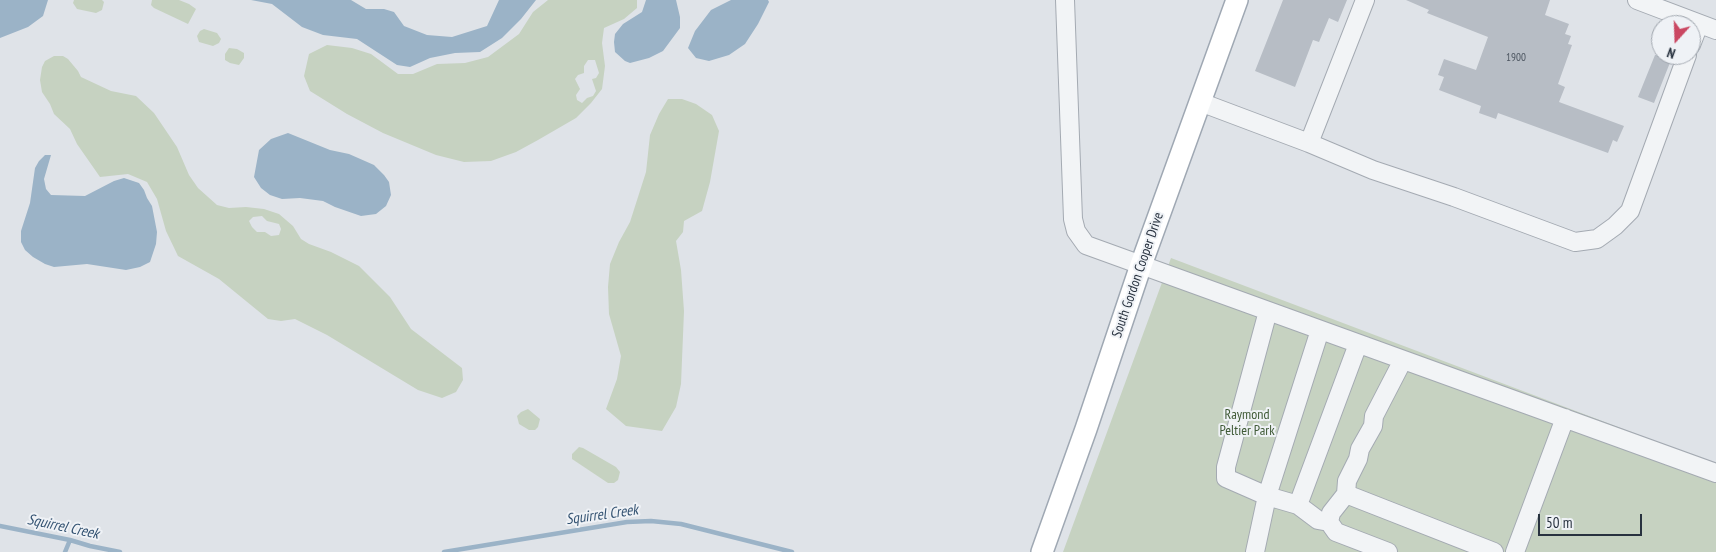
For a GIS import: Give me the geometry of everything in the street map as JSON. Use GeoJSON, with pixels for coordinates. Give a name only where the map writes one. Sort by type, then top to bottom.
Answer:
{"type":"FeatureCollection","features":[{"type":"Feature","properties":{"kind":"main road","name":"South Gordon Cooper Drive"},"geometry":{"type":"LineString","coordinates":[[1042,552],[1141,265],[1237,0]]}},
{"type":"Feature","properties":{"kind":"street"},"geometry":{"type":"LineString","coordinates":[[1065,0],[1073,219],[1076,231],[1086,245],[1716,473]]}},
{"type":"Feature","properties":{"kind":"street"},"geometry":{"type":"LineString","coordinates":[[1309,143],[1365,0]]}},
{"type":"Feature","properties":{"kind":"street"},"geometry":{"type":"LineString","coordinates":[[1637,0],[1676,15]]}},
{"type":"Feature","properties":{"kind":"street"},"geometry":{"type":"LineString","coordinates":[[1701,25],[1716,30]]}},
{"type":"Feature","properties":{"kind":"street"},"geometry":{"type":"LineString","coordinates":[[1200,102],[1309,143],[1373,170],[1454,197],[1575,242],[1597,239],[1615,226],[1630,211],[1683,65]]}},
{"type":"Feature","properties":{"kind":"street"},"geometry":{"type":"LineString","coordinates":[[1268,312],[1226,467],[1226,478],[1267,496],[1298,505],[1318,520],[1329,522],[1336,532],[1388,552]]}},
{"type":"Feature","properties":{"kind":"street"},"geometry":{"type":"LineString","coordinates":[[1255,552],[1267,496],[1320,330]]}},
{"type":"Feature","properties":{"kind":"street"},"geometry":{"type":"LineString","coordinates":[[1298,505],[1358,344]]}},
{"type":"Feature","properties":{"kind":"street"},"geometry":{"type":"LineString","coordinates":[[1329,522],[1331,513],[1346,494],[1347,481],[1372,426],[1374,416],[1403,360]]}},
{"type":"Feature","properties":{"kind":"street"},"geometry":{"type":"LineString","coordinates":[[1515,552],[1565,418]]}},
{"type":"Feature","properties":{"kind":"street"},"geometry":{"type":"LineString","coordinates":[[1346,494],[1494,552]]}},
{"type":"Feature","properties":{"kind":"green space"},"geometry":{"type":"Polygon","coordinates":[[[74,0],[102,0],[104,2],[102,10],[96,13],[77,9],[73,3],[74,0]]]}},
{"type":"Feature","properties":{"kind":"green space"},"geometry":{"type":"Polygon","coordinates":[[[152,0],[179,0],[196,9],[188,24],[154,8],[151,5],[152,0]]]}},
{"type":"Feature","properties":{"kind":"green space"},"geometry":{"type":"Polygon","coordinates":[[[548,0],[637,0],[637,8],[624,19],[604,28],[602,43],[605,66],[602,89],[591,103],[576,118],[516,152],[491,161],[464,162],[436,155],[383,133],[310,91],[304,76],[309,54],[327,45],[352,48],[371,54],[398,74],[413,74],[437,64],[465,63],[488,57],[519,34],[533,12],[548,0]],[[588,60],[584,66],[584,73],[578,75],[575,79],[580,89],[576,95],[577,100],[582,103],[587,98],[593,96],[596,91],[592,79],[596,78],[599,73],[595,60],[588,60]]]}},
{"type":"Feature","properties":{"kind":"green space"},"geometry":{"type":"Polygon","coordinates":[[[204,29],[217,33],[221,39],[219,43],[213,46],[199,42],[197,36],[204,29]]]}},
{"type":"Feature","properties":{"kind":"green space"},"geometry":{"type":"Polygon","coordinates":[[[229,48],[237,49],[244,53],[244,58],[239,65],[225,60],[225,54],[229,48]]]}},
{"type":"Feature","properties":{"kind":"green space"},"geometry":{"type":"Polygon","coordinates":[[[54,56],[63,56],[68,59],[81,77],[111,91],[136,96],[154,113],[177,147],[189,175],[198,188],[217,205],[229,208],[264,209],[279,214],[293,226],[301,239],[359,266],[390,297],[411,329],[462,368],[463,380],[456,392],[442,398],[418,390],[327,335],[295,319],[281,321],[268,319],[219,279],[178,256],[166,231],[157,199],[147,182],[128,174],[100,177],[77,144],[70,129],[54,114],[42,92],[40,80],[45,61],[54,56]],[[262,216],[253,217],[249,221],[257,232],[265,232],[271,236],[279,235],[281,229],[279,224],[267,221],[262,216]]]}},
{"type":"Feature","properties":{"kind":"green space"},"geometry":{"type":"Polygon","coordinates":[[[668,99],[682,99],[696,104],[712,115],[719,131],[710,182],[702,211],[684,221],[683,232],[676,241],[681,270],[684,311],[681,384],[676,407],[662,431],[626,426],[606,409],[617,379],[621,356],[609,314],[608,287],[610,264],[630,222],[646,172],[650,135],[668,99]]]}},
{"type":"Feature","properties":{"kind":"green space","name":"Raymond Peltier Park"},"geometry":{"type":"Polygon","coordinates":[[[1171,258],[1716,464],[1716,552],[1063,552],[1171,258]]]}},
{"type":"Feature","properties":{"kind":"green space"},"geometry":{"type":"Polygon","coordinates":[[[528,409],[540,419],[535,430],[529,430],[519,424],[517,416],[528,409]]]}},
{"type":"Feature","properties":{"kind":"green space"},"geometry":{"type":"Polygon","coordinates":[[[579,447],[616,467],[620,472],[618,480],[614,483],[608,483],[572,459],[572,454],[579,447]]]}},
{"type":"Feature","properties":{"kind":"water"},"geometry":{"type":"Polygon","coordinates":[[[0,0],[48,0],[43,16],[28,27],[0,38],[0,0]]]}},
{"type":"Feature","properties":{"kind":"water"},"geometry":{"type":"Polygon","coordinates":[[[251,0],[351,0],[366,9],[384,9],[394,12],[404,26],[427,35],[452,37],[487,26],[499,0],[536,0],[502,38],[480,52],[455,53],[430,58],[410,67],[397,65],[357,39],[323,35],[302,27],[272,4],[251,0]]]}},
{"type":"Feature","properties":{"kind":"water"},"geometry":{"type":"Polygon","coordinates":[[[646,0],[676,0],[680,17],[680,28],[663,51],[649,58],[630,63],[615,52],[615,34],[623,24],[642,12],[646,0]]]}},
{"type":"Feature","properties":{"kind":"water"},"geometry":{"type":"Polygon","coordinates":[[[731,0],[768,0],[769,2],[745,44],[729,55],[709,61],[696,58],[688,48],[695,31],[711,10],[731,0]]]}},
{"type":"Feature","properties":{"kind":"water"},"geometry":{"type":"Polygon","coordinates":[[[288,133],[330,150],[349,154],[374,165],[389,182],[391,195],[386,206],[376,214],[361,216],[323,201],[300,198],[282,199],[270,195],[261,188],[254,177],[259,150],[271,139],[288,133]]]}},
{"type":"Feature","properties":{"kind":"water"},"geometry":{"type":"Polygon","coordinates":[[[45,155],[51,155],[44,179],[46,189],[51,195],[85,196],[124,178],[139,183],[152,206],[157,232],[156,244],[150,262],[140,267],[126,270],[87,264],[54,267],[33,257],[25,250],[21,242],[21,231],[30,203],[35,168],[45,155]]]}},
{"type":"Feature","properties":{"kind":"building"},"geometry":{"type":"Polygon","coordinates":[[[1283,0],[1347,0],[1338,22],[1329,18],[1319,42],[1313,40],[1295,87],[1255,71],[1283,0]]]}},
{"type":"Feature","properties":{"kind":"building"},"geometry":{"type":"Polygon","coordinates":[[[1406,0],[1550,0],[1545,15],[1569,24],[1565,34],[1571,36],[1568,44],[1572,45],[1558,84],[1565,87],[1559,102],[1624,126],[1617,142],[1613,140],[1608,153],[1498,113],[1496,119],[1479,113],[1481,106],[1439,90],[1444,77],[1438,75],[1444,59],[1476,70],[1488,37],[1427,13],[1429,10],[1406,0]]]}},
{"type":"Feature","properties":{"kind":"building"},"geometry":{"type":"Polygon","coordinates":[[[1651,65],[1669,65],[1654,103],[1638,97],[1651,65]]]}},
{"type":"Feature","properties":{"kind":"waterway","name":"Squirrel Creek"},"geometry":{"type":"LineString","coordinates":[[444,552],[627,522],[651,521],[681,524],[792,552]]}},
{"type":"Feature","properties":{"kind":"waterway","name":"Squirrel Creek"},"geometry":{"type":"LineString","coordinates":[[0,526],[120,552]]}},
{"type":"Feature","properties":{"kind":"waterway"},"geometry":{"type":"LineString","coordinates":[[65,552],[70,540]]}}]}
